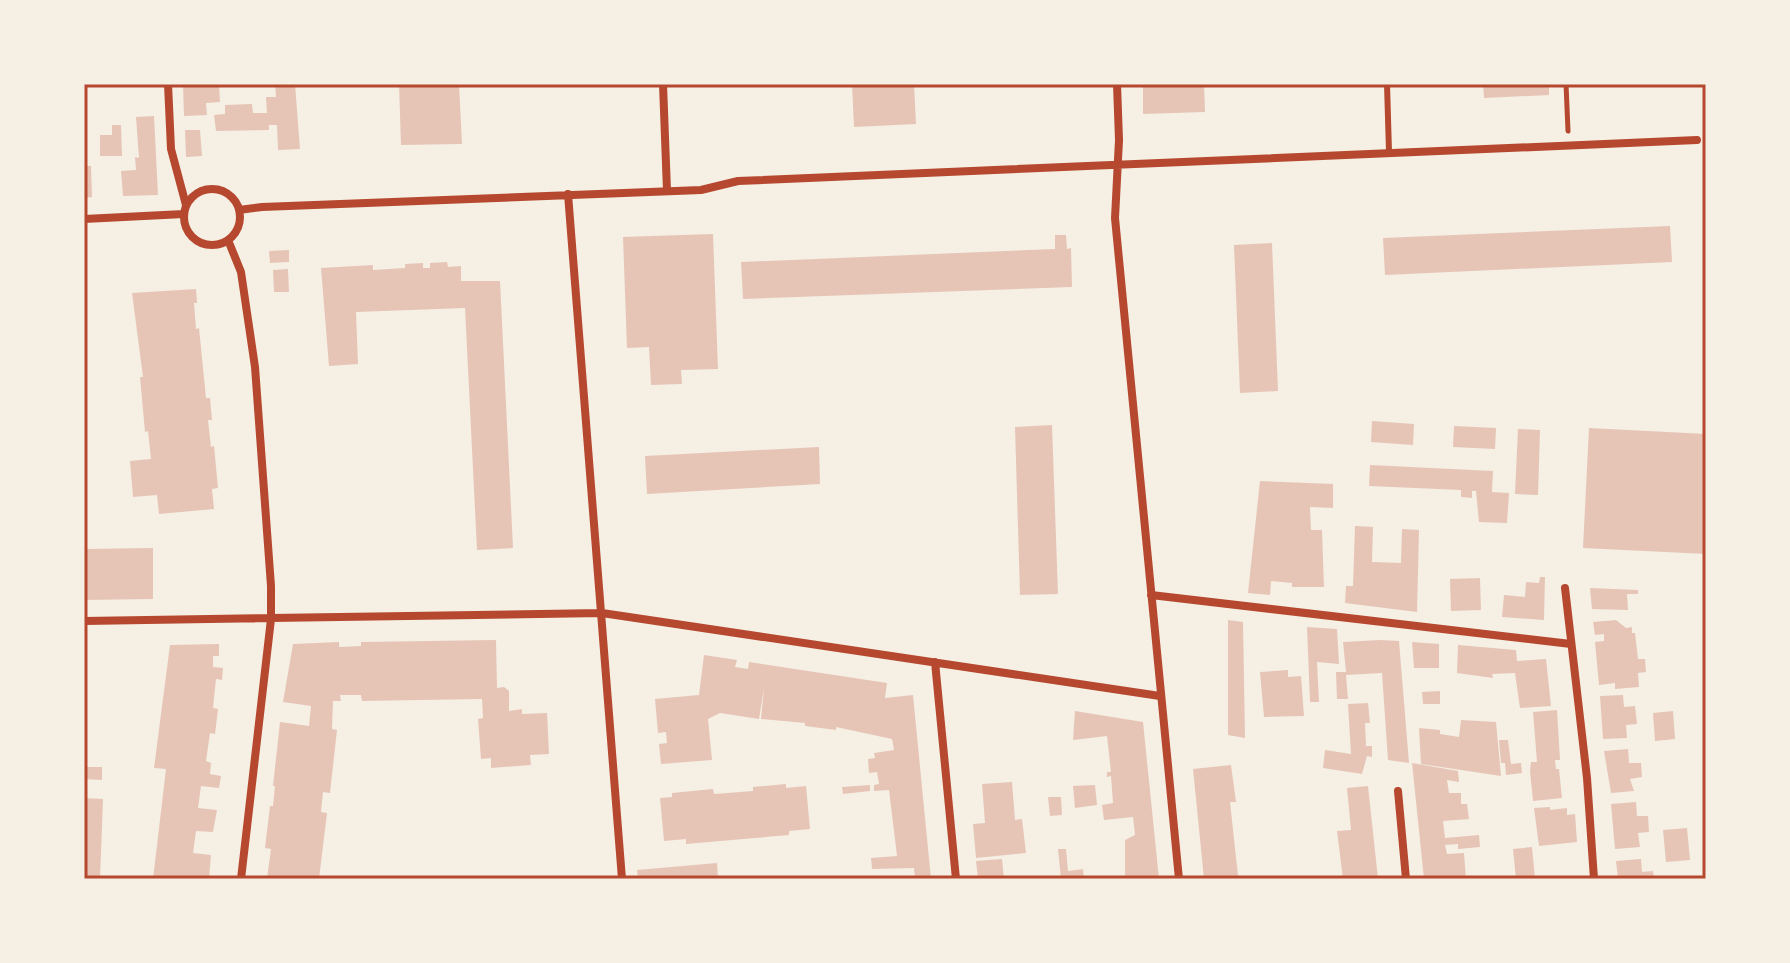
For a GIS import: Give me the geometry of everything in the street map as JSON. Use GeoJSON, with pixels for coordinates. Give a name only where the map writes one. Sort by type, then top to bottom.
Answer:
{"type":"FeatureCollection","features":[{"type":"Feature","properties":{"kind":"street"},"geometry":{"type":"LineString","coordinates":[[168,84],[171,149],[185,210],[185,227],[192,237],[203,244],[216,245],[228,240],[236,232],[240,221],[233,198],[221,191],[208,190],[195,195],[185,210]]}},
{"type":"Feature","properties":{"kind":"street"},"geometry":{"type":"LineString","coordinates":[[663,84],[667,191]]}},
{"type":"Feature","properties":{"kind":"street"},"geometry":{"type":"LineString","coordinates":[[1117,84],[1115,218],[1179,879]]}},
{"type":"Feature","properties":{"kind":"street"},"geometry":{"type":"LineString","coordinates":[[239,210],[701,190],[738,181],[1697,140]]}},
{"type":"Feature","properties":{"kind":"street"},"geometry":{"type":"LineString","coordinates":[[568,194],[622,879]]}},
{"type":"Feature","properties":{"kind":"street"},"geometry":{"type":"LineString","coordinates":[[84,219],[185,210]]}},
{"type":"Feature","properties":{"kind":"street"},"geometry":{"type":"LineString","coordinates":[[228,240],[241,272],[255,367],[271,586],[271,619],[241,879]]}},
{"type":"Feature","properties":{"kind":"street"},"geometry":{"type":"LineString","coordinates":[[1565,588],[1587,778],[1594,879]]}},
{"type":"Feature","properties":{"kind":"street"},"geometry":{"type":"LineString","coordinates":[[1151,595],[1571,644]]}},
{"type":"Feature","properties":{"kind":"street"},"geometry":{"type":"LineString","coordinates":[[84,621],[602,613],[1160,696]]}},
{"type":"Feature","properties":{"kind":"street"},"geometry":{"type":"LineString","coordinates":[[935,662],[956,879]]}},
{"type":"Feature","properties":{"kind":"street"},"geometry":{"type":"LineString","coordinates":[[1398,791],[1406,879]]}},
{"type":"Feature","properties":{"kind":"lane"},"geometry":{"type":"LineString","coordinates":[[1387,84],[1389,152]]}},
{"type":"Feature","properties":{"kind":"path"},"geometry":{"type":"LineString","coordinates":[[1566,84],[1569,145]]}},
{"type":"Feature","properties":{"kind":"building"},"geometry":{"type":"Polygon","coordinates":[[[183,84],[219,84],[220,102],[206,103],[207,115],[184,116],[183,84]]]}},
{"type":"Feature","properties":{"kind":"building"},"geometry":{"type":"Polygon","coordinates":[[[275,84],[295,84],[300,149],[278,150],[277,125],[269,125],[269,130],[216,131],[214,115],[225,114],[225,105],[252,104],[253,113],[267,113],[266,97],[276,97],[275,84]]]}},
{"type":"Feature","properties":{"kind":"building"},"geometry":{"type":"Polygon","coordinates":[[[399,84],[459,84],[462,144],[401,145],[399,84]]]}},
{"type":"Feature","properties":{"kind":"building"},"geometry":{"type":"Polygon","coordinates":[[[852,84],[914,84],[916,124],[854,127],[852,84]]]}},
{"type":"Feature","properties":{"kind":"building"},"geometry":{"type":"Polygon","coordinates":[[[1143,84],[1204,84],[1205,112],[1143,114],[1143,84]]]}},
{"type":"Feature","properties":{"kind":"building"},"geometry":{"type":"Polygon","coordinates":[[[1483,84],[1549,84],[1549,95],[1484,98],[1483,84]]]}},
{"type":"Feature","properties":{"kind":"building"},"geometry":{"type":"Polygon","coordinates":[[[154,116],[158,195],[123,196],[121,171],[136,170],[135,157],[139,158],[136,117],[154,116]]]}},
{"type":"Feature","properties":{"kind":"building"},"geometry":{"type":"Polygon","coordinates":[[[112,125],[121,125],[122,156],[100,156],[100,135],[112,135],[112,125]]]}},
{"type":"Feature","properties":{"kind":"building"},"geometry":{"type":"Polygon","coordinates":[[[185,130],[200,130],[202,156],[186,157],[185,130]]]}},
{"type":"Feature","properties":{"kind":"building"},"geometry":{"type":"Polygon","coordinates":[[[84,166],[91,166],[92,197],[84,198],[84,166]]]}},
{"type":"Feature","properties":{"kind":"building"},"geometry":{"type":"Polygon","coordinates":[[[1670,226],[1672,262],[1385,275],[1383,238],[1670,226]]]}},
{"type":"Feature","properties":{"kind":"building"},"geometry":{"type":"Polygon","coordinates":[[[713,234],[718,369],[681,370],[682,384],[651,385],[649,347],[627,348],[623,237],[713,234]]]}},
{"type":"Feature","properties":{"kind":"building"},"geometry":{"type":"Polygon","coordinates":[[[1055,235],[1066,235],[1067,249],[1071,248],[1072,287],[743,299],[741,262],[1055,249],[1055,235]]]}},
{"type":"Feature","properties":{"kind":"building"},"geometry":{"type":"Polygon","coordinates":[[[1272,243],[1278,391],[1240,393],[1234,245],[1272,243]]]}},
{"type":"Feature","properties":{"kind":"building"},"geometry":{"type":"Polygon","coordinates":[[[289,250],[289,262],[270,263],[269,251],[289,250]]]}},
{"type":"Feature","properties":{"kind":"building"},"geometry":{"type":"Polygon","coordinates":[[[447,262],[448,267],[461,266],[461,281],[500,281],[513,548],[477,550],[465,308],[356,312],[358,364],[329,366],[321,268],[373,265],[373,270],[405,268],[405,264],[423,263],[423,268],[430,268],[430,263],[447,262]]]}},
{"type":"Feature","properties":{"kind":"building"},"geometry":{"type":"Polygon","coordinates":[[[288,269],[289,292],[274,292],[273,270],[288,269]]]}},
{"type":"Feature","properties":{"kind":"building"},"geometry":{"type":"Polygon","coordinates":[[[196,289],[196,329],[199,328],[206,398],[210,398],[212,420],[208,420],[218,488],[212,489],[214,509],[159,514],[157,495],[133,497],[130,461],[151,459],[148,431],[145,432],[140,377],[143,377],[132,293],[196,289]]]}},
{"type":"Feature","properties":{"kind":"building"},"geometry":{"type":"Polygon","coordinates":[[[1372,421],[1414,424],[1413,445],[1371,442],[1372,421]]]}},
{"type":"Feature","properties":{"kind":"building"},"geometry":{"type":"Polygon","coordinates":[[[1052,425],[1058,594],[1020,595],[1015,427],[1052,425]]]}},
{"type":"Feature","properties":{"kind":"building"},"geometry":{"type":"Polygon","coordinates":[[[1454,426],[1496,428],[1495,449],[1453,447],[1454,426]]]}},
{"type":"Feature","properties":{"kind":"building"},"geometry":{"type":"Polygon","coordinates":[[[1589,428],[1706,434],[1706,554],[1583,548],[1589,428]]]}},
{"type":"Feature","properties":{"kind":"building"},"geometry":{"type":"Polygon","coordinates":[[[1518,429],[1540,430],[1538,495],[1515,494],[1518,429]]]}},
{"type":"Feature","properties":{"kind":"building"},"geometry":{"type":"Polygon","coordinates":[[[819,447],[820,484],[647,494],[645,456],[819,447]]]}},
{"type":"Feature","properties":{"kind":"building"},"geometry":{"type":"Polygon","coordinates":[[[1370,465],[1493,471],[1492,492],[1509,493],[1507,523],[1479,522],[1476,491],[1472,491],[1472,498],[1461,497],[1461,490],[1369,486],[1370,465]]]}},
{"type":"Feature","properties":{"kind":"building"},"geometry":{"type":"Polygon","coordinates":[[[1260,481],[1333,484],[1333,508],[1310,507],[1311,530],[1322,530],[1324,587],[1292,587],[1292,583],[1271,581],[1270,595],[1248,593],[1260,481]]]}},
{"type":"Feature","properties":{"kind":"building"},"geometry":{"type":"Polygon","coordinates":[[[1355,526],[1373,527],[1372,562],[1401,563],[1402,529],[1419,530],[1417,612],[1345,603],[1346,586],[1353,586],[1355,526]]]}},
{"type":"Feature","properties":{"kind":"building"},"geometry":{"type":"Polygon","coordinates":[[[153,548],[153,599],[84,600],[84,549],[153,548]]]}},
{"type":"Feature","properties":{"kind":"building"},"geometry":{"type":"Polygon","coordinates":[[[1540,577],[1545,577],[1544,620],[1502,617],[1504,595],[1525,597],[1526,582],[1539,583],[1540,577]]]}},
{"type":"Feature","properties":{"kind":"building"},"geometry":{"type":"Polygon","coordinates":[[[1480,578],[1481,610],[1451,611],[1450,579],[1480,578]]]}},
{"type":"Feature","properties":{"kind":"building"},"geometry":{"type":"Polygon","coordinates":[[[1590,588],[1638,590],[1638,594],[1627,594],[1628,610],[1592,609],[1590,588]]]}},
{"type":"Feature","properties":{"kind":"building"},"geometry":{"type":"Polygon","coordinates":[[[1228,620],[1243,622],[1245,738],[1228,735],[1228,620]]]}},
{"type":"Feature","properties":{"kind":"building"},"geometry":{"type":"Polygon","coordinates":[[[1616,620],[1626,628],[1632,627],[1638,659],[1645,659],[1646,672],[1638,673],[1639,687],[1615,689],[1615,683],[1599,685],[1595,642],[1604,641],[1604,634],[1595,635],[1593,622],[1616,620]]]}},
{"type":"Feature","properties":{"kind":"building"},"geometry":{"type":"Polygon","coordinates":[[[1307,627],[1337,629],[1339,664],[1317,662],[1319,702],[1310,702],[1307,627]]]}},
{"type":"Feature","properties":{"kind":"building"},"geometry":{"type":"Polygon","coordinates":[[[496,640],[497,688],[504,687],[509,691],[509,711],[522,709],[522,714],[547,713],[549,754],[530,755],[531,765],[491,768],[491,758],[481,759],[478,719],[483,718],[482,699],[362,701],[361,695],[340,695],[341,701],[333,701],[332,729],[337,730],[330,793],[323,792],[321,812],[327,813],[319,879],[267,879],[271,849],[265,848],[270,806],[273,806],[280,722],[309,726],[311,706],[283,702],[293,644],[339,642],[339,647],[361,646],[361,642],[496,640]]]}},
{"type":"Feature","properties":{"kind":"building"},"geometry":{"type":"Polygon","coordinates":[[[1399,641],[1409,763],[1388,760],[1382,673],[1346,675],[1348,699],[1337,699],[1336,672],[1346,672],[1343,642],[1399,641]]]}},
{"type":"Feature","properties":{"kind":"building"},"geometry":{"type":"Polygon","coordinates":[[[1412,642],[1439,644],[1439,668],[1414,668],[1412,642]]]}},
{"type":"Feature","properties":{"kind":"building"},"geometry":{"type":"Polygon","coordinates":[[[219,644],[219,656],[213,656],[213,667],[223,668],[222,680],[216,679],[213,708],[218,709],[215,734],[210,733],[206,761],[211,763],[210,774],[221,776],[219,788],[201,786],[198,808],[217,810],[213,832],[196,831],[193,853],[211,855],[209,878],[153,879],[166,769],[154,768],[170,645],[219,644]]]}},
{"type":"Feature","properties":{"kind":"building"},"geometry":{"type":"Polygon","coordinates":[[[1458,645],[1516,650],[1517,661],[1546,659],[1551,706],[1520,708],[1515,673],[1492,674],[1493,678],[1457,673],[1458,645]]]}},
{"type":"Feature","properties":{"kind":"building"},"geometry":{"type":"Polygon","coordinates":[[[704,655],[737,660],[735,667],[748,669],[749,662],[887,683],[885,698],[913,695],[931,879],[915,879],[914,868],[872,869],[871,858],[897,856],[889,790],[874,791],[874,785],[879,784],[877,772],[869,773],[868,759],[875,758],[874,753],[894,750],[892,739],[836,727],[836,730],[805,726],[805,723],[761,719],[764,688],[759,719],[720,713],[708,719],[712,760],[661,764],[659,744],[667,743],[666,732],[658,733],[655,699],[699,695],[704,655]]]}},
{"type":"Feature","properties":{"kind":"building"},"geometry":{"type":"Polygon","coordinates":[[[1288,670],[1288,677],[1301,676],[1304,716],[1264,717],[1260,672],[1288,670]]]}},
{"type":"Feature","properties":{"kind":"building"},"geometry":{"type":"Polygon","coordinates":[[[1440,691],[1440,704],[1423,704],[1422,692],[1440,691]]]}},
{"type":"Feature","properties":{"kind":"building"},"geometry":{"type":"Polygon","coordinates":[[[1623,695],[1624,707],[1635,706],[1637,724],[1626,725],[1627,738],[1603,739],[1600,696],[1623,695]]]}},
{"type":"Feature","properties":{"kind":"building"},"geometry":{"type":"Polygon","coordinates":[[[1368,703],[1370,723],[1365,723],[1366,746],[1372,746],[1372,757],[1367,756],[1362,774],[1323,768],[1325,750],[1351,754],[1348,704],[1368,703]]]}},
{"type":"Feature","properties":{"kind":"building"},"geometry":{"type":"Polygon","coordinates":[[[1557,710],[1560,760],[1555,760],[1562,798],[1533,801],[1530,771],[1531,762],[1537,762],[1533,712],[1557,710]]]}},
{"type":"Feature","properties":{"kind":"building"},"geometry":{"type":"Polygon","coordinates":[[[1075,711],[1143,722],[1159,879],[1125,879],[1125,840],[1135,835],[1133,817],[1104,820],[1102,805],[1113,803],[1111,776],[1107,777],[1107,772],[1111,772],[1107,736],[1073,740],[1075,711]]]}},
{"type":"Feature","properties":{"kind":"building"},"geometry":{"type":"Polygon","coordinates":[[[1673,711],[1675,739],[1655,741],[1653,713],[1673,711]]]}},
{"type":"Feature","properties":{"kind":"building"},"geometry":{"type":"Polygon","coordinates":[[[1461,720],[1496,722],[1501,776],[1421,764],[1419,728],[1440,730],[1440,734],[1459,737],[1461,720]]]}},
{"type":"Feature","properties":{"kind":"building"},"geometry":{"type":"Polygon","coordinates":[[[1499,740],[1508,740],[1511,764],[1521,763],[1522,773],[1506,775],[1505,763],[1501,763],[1499,740]]]}},
{"type":"Feature","properties":{"kind":"building"},"geometry":{"type":"Polygon","coordinates":[[[1628,749],[1629,763],[1641,763],[1642,777],[1630,779],[1634,791],[1611,793],[1604,751],[1628,749]]]}},
{"type":"Feature","properties":{"kind":"building"},"geometry":{"type":"Polygon","coordinates":[[[1412,763],[1458,771],[1459,782],[1447,780],[1449,793],[1461,793],[1461,804],[1467,804],[1469,819],[1443,821],[1445,838],[1479,835],[1480,847],[1458,849],[1458,844],[1445,845],[1447,854],[1464,853],[1466,879],[1424,879],[1412,763]]]}},
{"type":"Feature","properties":{"kind":"building"},"geometry":{"type":"Polygon","coordinates":[[[1231,765],[1236,802],[1230,802],[1238,876],[1204,879],[1193,769],[1231,765]]]}},
{"type":"Feature","properties":{"kind":"building"},"geometry":{"type":"Polygon","coordinates":[[[84,767],[102,767],[102,780],[84,779],[84,767]]]}},
{"type":"Feature","properties":{"kind":"building"},"geometry":{"type":"Polygon","coordinates":[[[1012,782],[1015,820],[1022,819],[1026,853],[976,858],[973,824],[985,823],[982,784],[1012,782]]]}},
{"type":"Feature","properties":{"kind":"building"},"geometry":{"type":"Polygon","coordinates":[[[786,784],[786,788],[806,786],[810,829],[789,831],[789,835],[686,844],[686,839],[664,841],[660,798],[672,797],[672,793],[713,789],[714,794],[753,791],[753,787],[786,784]]]}},
{"type":"Feature","properties":{"kind":"building"},"geometry":{"type":"Polygon","coordinates":[[[870,785],[870,791],[843,794],[842,787],[870,785]]]}},
{"type":"Feature","properties":{"kind":"building"},"geometry":{"type":"Polygon","coordinates":[[[1095,785],[1097,805],[1075,808],[1073,786],[1095,785]]]}},
{"type":"Feature","properties":{"kind":"building"},"geometry":{"type":"Polygon","coordinates":[[[1368,786],[1378,879],[1343,879],[1337,831],[1351,830],[1347,788],[1368,786]]]}},
{"type":"Feature","properties":{"kind":"building"},"geometry":{"type":"Polygon","coordinates":[[[1048,797],[1061,797],[1062,815],[1050,816],[1048,797]]]}},
{"type":"Feature","properties":{"kind":"building"},"geometry":{"type":"Polygon","coordinates":[[[84,798],[103,799],[100,879],[84,879],[84,798]]]}},
{"type":"Feature","properties":{"kind":"building"},"geometry":{"type":"Polygon","coordinates":[[[1636,802],[1637,816],[1648,816],[1649,832],[1638,833],[1640,847],[1615,849],[1611,804],[1636,802]]]}},
{"type":"Feature","properties":{"kind":"building"},"geometry":{"type":"Polygon","coordinates":[[[1550,807],[1550,810],[1567,808],[1567,815],[1575,814],[1577,842],[1539,846],[1534,808],[1550,807]]]}},
{"type":"Feature","properties":{"kind":"building"},"geometry":{"type":"Polygon","coordinates":[[[1687,828],[1690,860],[1666,862],[1663,830],[1687,828]]]}},
{"type":"Feature","properties":{"kind":"building"},"geometry":{"type":"Polygon","coordinates":[[[1532,847],[1535,879],[1516,879],[1513,849],[1532,847]]]}},
{"type":"Feature","properties":{"kind":"building"},"geometry":{"type":"Polygon","coordinates":[[[1058,849],[1066,849],[1068,871],[1083,869],[1084,879],[1061,879],[1058,849]]]}},
{"type":"Feature","properties":{"kind":"building"},"geometry":{"type":"Polygon","coordinates":[[[1002,859],[1004,879],[978,879],[976,861],[1002,859]]]}},
{"type":"Feature","properties":{"kind":"building"},"geometry":{"type":"Polygon","coordinates":[[[1641,859],[1642,872],[1653,871],[1654,879],[1618,879],[1616,861],[1641,859]]]}},
{"type":"Feature","properties":{"kind":"building"},"geometry":{"type":"Polygon","coordinates":[[[717,863],[718,879],[638,879],[637,870],[717,863]]]}}]}
